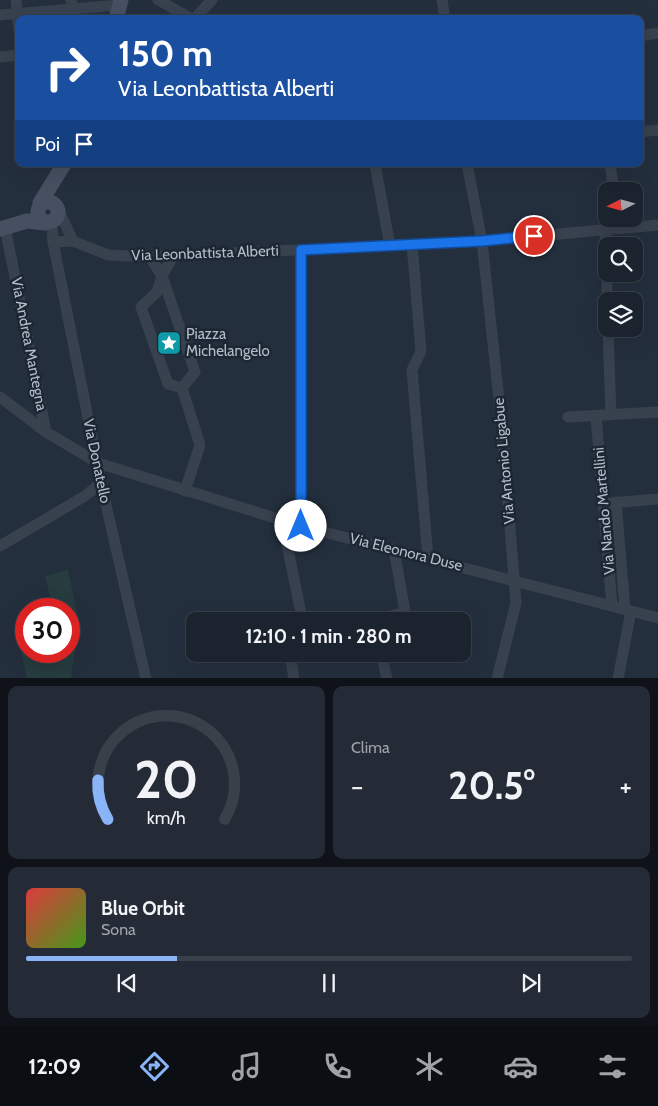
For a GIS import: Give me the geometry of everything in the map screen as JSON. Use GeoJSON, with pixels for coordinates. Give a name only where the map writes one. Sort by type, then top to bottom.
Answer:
{"type":"FeatureCollection","features":[{"type":"Feature","properties":{"kind":"main road"},"geometry":{"type":"LineString","coordinates":[[2,228],[27,222],[51,213],[53,185],[62,167]]}},
{"type":"Feature","properties":{"kind":"street"},"geometry":{"type":"LineString","coordinates":[[16,0],[17,14]]}},
{"type":"Feature","properties":{"kind":"street"},"geometry":{"type":"LineString","coordinates":[[158,0],[186,15]]}},
{"type":"Feature","properties":{"kind":"street"},"geometry":{"type":"LineString","coordinates":[[197,15],[212,0]]}},
{"type":"Feature","properties":{"kind":"street"},"geometry":{"type":"LineString","coordinates":[[442,0],[444,15]]}},
{"type":"Feature","properties":{"kind":"street"},"geometry":{"type":"LineString","coordinates":[[0,15],[72,9],[119,8]]}},
{"type":"Feature","properties":{"kind":"street"},"geometry":{"type":"LineString","coordinates":[[644,35],[658,33]]}},
{"type":"Feature","properties":{"kind":"street"},"geometry":{"type":"LineString","coordinates":[[0,57],[15,56]]}},
{"type":"Feature","properties":{"kind":"street"},"geometry":{"type":"LineString","coordinates":[[644,132],[658,130]]}},
{"type":"Feature","properties":{"kind":"street"},"geometry":{"type":"LineString","coordinates":[[375,167],[390,246]]}},
{"type":"Feature","properties":{"kind":"street","name":"Via Antonio Ligabue"},"geometry":{"type":"LineString","coordinates":[[468,167],[482,241],[502,427],[516,603],[496,678]]}},
{"type":"Feature","properties":{"kind":"street"},"geometry":{"type":"LineString","coordinates":[[610,167],[613,182]]}},
{"type":"Feature","properties":{"kind":"street"},"geometry":{"type":"LineString","coordinates":[[51,213],[65,227],[73,241]]}},
{"type":"Feature","properties":{"kind":"street"},"geometry":{"type":"LineString","coordinates":[[51,213],[53,242]]}},
{"type":"Feature","properties":{"kind":"street","name":"Via Leonbattista Alberti"},"geometry":{"type":"LineString","coordinates":[[643,224],[658,225]]}},
{"type":"Feature","properties":{"kind":"street","name":"Via Andrea Mantegna"},"geometry":{"type":"LineString","coordinates":[[2,228],[46,432]]}},
{"type":"Feature","properties":{"kind":"street"},"geometry":{"type":"LineString","coordinates":[[605,229],[605,237]]}},
{"type":"Feature","properties":{"kind":"street","name":"Via Leonbattista Alberti"},"geometry":{"type":"LineString","coordinates":[[53,242],[73,241],[108,255],[150,257],[482,241],[605,229]]}},
{"type":"Feature","properties":{"kind":"street","name":"Via Donatello"},"geometry":{"type":"LineString","coordinates":[[53,242],[101,482],[146,678]]}},
{"type":"Feature","properties":{"kind":"street"},"geometry":{"type":"LineString","coordinates":[[412,244],[421,351],[412,370],[428,558]]}},
{"type":"Feature","properties":{"kind":"street"},"geometry":{"type":"LineString","coordinates":[[301,250],[301,526]]}},
{"type":"Feature","properties":{"kind":"street"},"geometry":{"type":"LineString","coordinates":[[173,256],[162,276],[157,292],[141,307],[168,384],[182,388]]}},
{"type":"Feature","properties":{"kind":"street"},"geometry":{"type":"LineString","coordinates":[[150,257],[162,276],[195,372],[182,388]]}},
{"type":"Feature","properties":{"kind":"street"},"geometry":{"type":"LineString","coordinates":[[608,337],[611,415]]}},
{"type":"Feature","properties":{"kind":"street"},"geometry":{"type":"LineString","coordinates":[[182,388],[200,445],[186,491]]}},
{"type":"Feature","properties":{"kind":"street","name":"Via Eleonora Duse"},"geometry":{"type":"LineString","coordinates":[[0,397],[46,432],[98,463],[301,526],[658,618]]}},
{"type":"Feature","properties":{"kind":"street"},"geometry":{"type":"LineString","coordinates":[[568,417],[658,412]]}},
{"type":"Feature","properties":{"kind":"street","name":"Via Nando Martellini"},"geometry":{"type":"LineString","coordinates":[[596,416],[612,606]]}},
{"type":"Feature","properties":{"kind":"street"},"geometry":{"type":"LineString","coordinates":[[0,546],[86,496],[101,482]]}},
{"type":"Feature","properties":{"kind":"street"},"geometry":{"type":"LineString","coordinates":[[604,503],[658,499]]}},
{"type":"Feature","properties":{"kind":"street","name":"Via Nando Martellini"},"geometry":{"type":"LineString","coordinates":[[616,502],[628,610],[618,678]]}},
{"type":"Feature","properties":{"kind":"street"},"geometry":{"type":"LineString","coordinates":[[282,520],[301,612]]}},
{"type":"Feature","properties":{"kind":"street"},"geometry":{"type":"LineString","coordinates":[[394,549],[405,612]]}},
{"type":"Feature","properties":{"kind":"street"},"geometry":{"type":"LineString","coordinates":[[291,662],[294,678]]}},
{"type":"Feature","properties":{"kind":"street"},"geometry":{"type":"LineString","coordinates":[[383,662],[387,678]]}},
{"type":"Feature","properties":{"kind":"green space"},"geometry":{"type":"Polygon","coordinates":[[[68,570],[74,598],[50,598],[45,576],[68,570]]]}},
{"type":"Feature","properties":{"kind":"green space"},"geometry":{"type":"Polygon","coordinates":[[[24,663],[73,663],[72,678],[27,678],[24,663]]]}},
{"type":"Feature","properties":{"kind":"place","name":"Piazza Michelangelo"},"geometry":{"type":"Point","coordinates":[169,343]}},
{"type":"Feature","properties":{"kind":"route"},"geometry":{"type":"LineString","coordinates":[[301,526],[301,250],[482,241],[534,236]]}}]}
